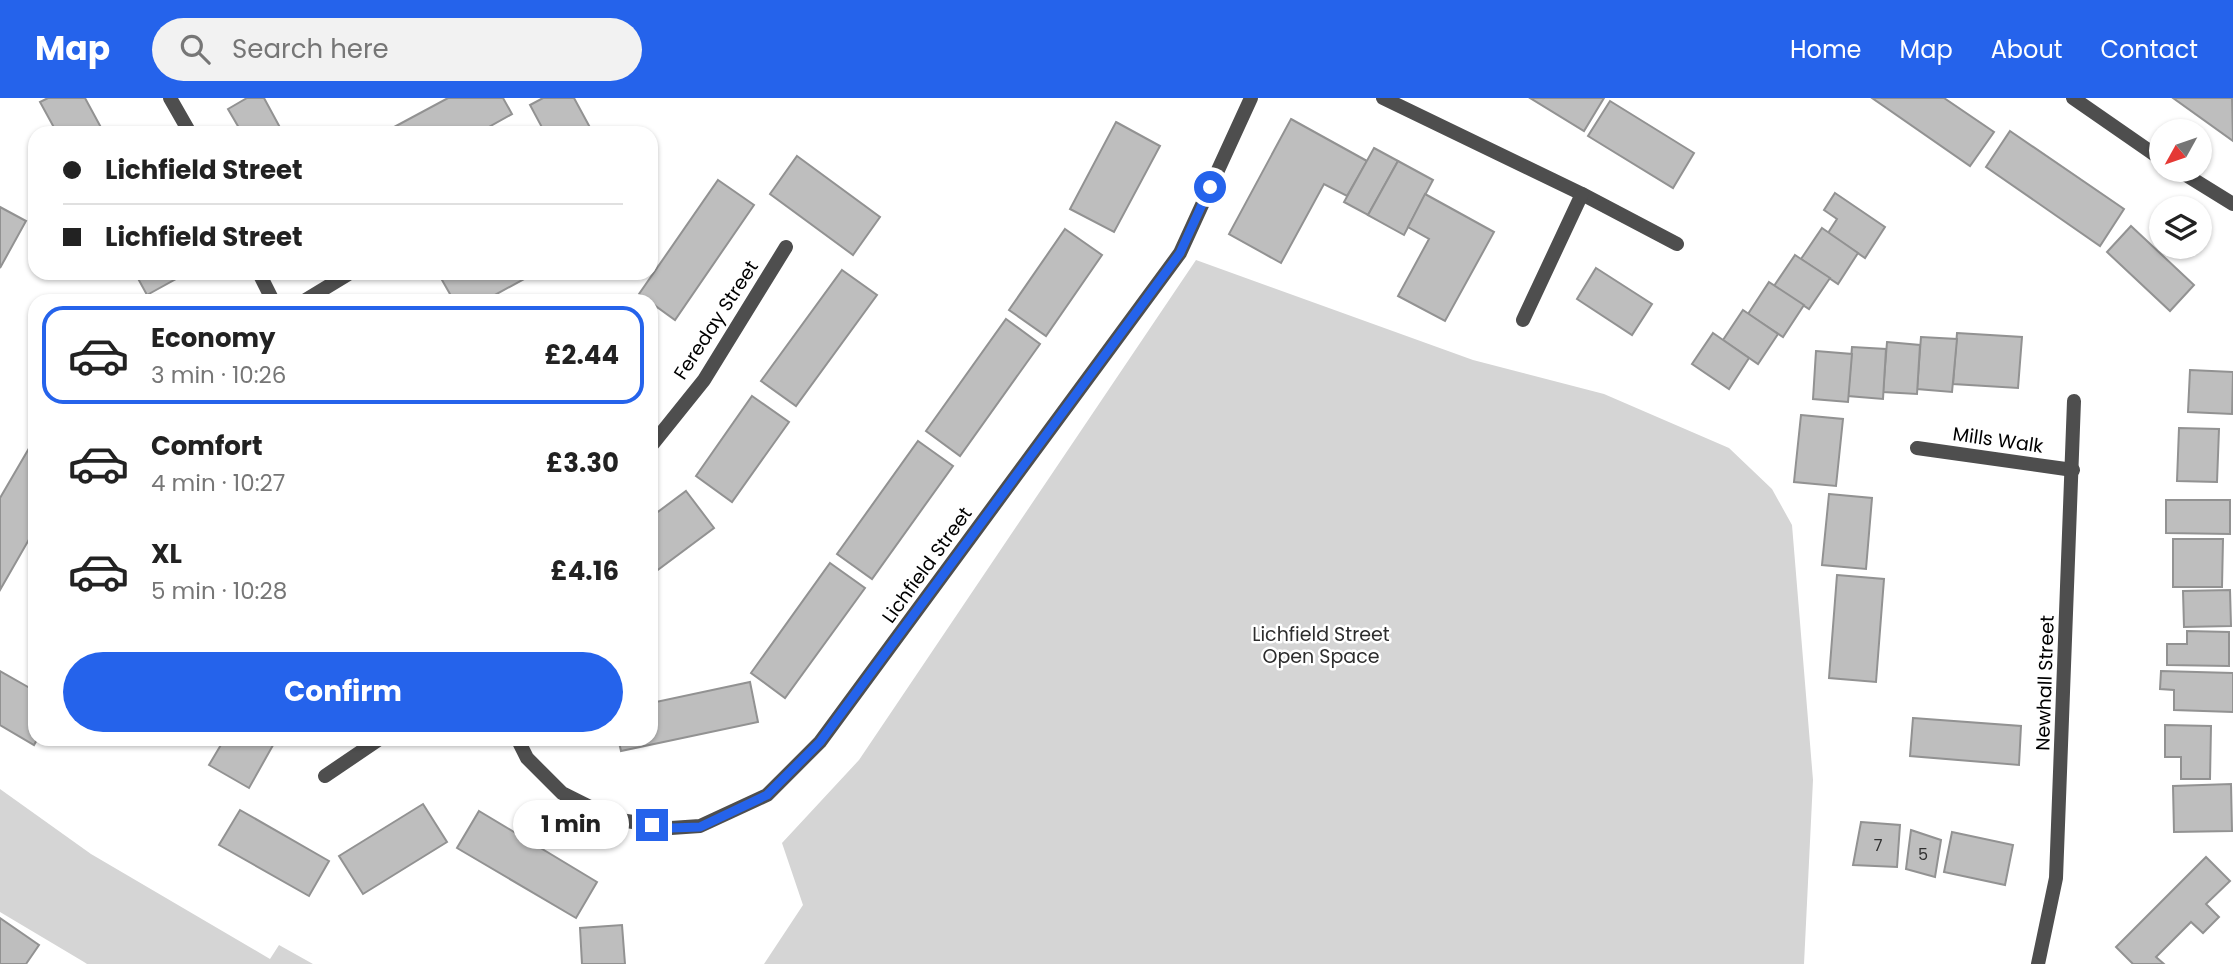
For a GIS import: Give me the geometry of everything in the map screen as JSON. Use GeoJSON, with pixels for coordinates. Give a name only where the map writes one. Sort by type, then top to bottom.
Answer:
{"type":"FeatureCollection","features":[{"type":"Feature","properties":{"kind":"street"},"geometry":{"type":"LineString","coordinates":[[170,98],[186,126]]}},
{"type":"Feature","properties":{"kind":"street","name":"Lichfield Street"},"geometry":{"type":"LineString","coordinates":[[521,746],[527,758],[562,793],[614,819],[671,828],[700,827],[767,795],[820,742],[1180,253],[1251,98]]}},
{"type":"Feature","properties":{"kind":"street"},"geometry":{"type":"LineString","coordinates":[[1383,98],[1582,194],[1677,244]]}},
{"type":"Feature","properties":{"kind":"street"},"geometry":{"type":"LineString","coordinates":[[2073,98],[2149,151]]}},
{"type":"Feature","properties":{"kind":"street"},"geometry":{"type":"LineString","coordinates":[[2197,182],[2233,204]]}},
{"type":"Feature","properties":{"kind":"street"},"geometry":{"type":"LineString","coordinates":[[1523,320],[1582,194]]}},
{"type":"Feature","properties":{"kind":"street","name":"Fereday Street"},"geometry":{"type":"LineString","coordinates":[[658,437],[704,380],[786,247]]}},
{"type":"Feature","properties":{"kind":"street"},"geometry":{"type":"LineString","coordinates":[[316,294],[338,280]]}},
{"type":"Feature","properties":{"kind":"street","name":"Newhall Street"},"geometry":{"type":"LineString","coordinates":[[2038,964],[2056,878],[2074,401]]}},
{"type":"Feature","properties":{"kind":"street","name":"Mills Walk"},"geometry":{"type":"LineString","coordinates":[[1917,448],[2073,470]]}},
{"type":"Feature","properties":{"kind":"street"},"geometry":{"type":"LineString","coordinates":[[325,776],[369,746]]}},
{"type":"Feature","properties":{"kind":"green space","name":"Lichfield Street Open Space"},"geometry":{"type":"Polygon","coordinates":[[[1196,260],[1473,360],[1604,394],[1729,448],[1772,489],[1792,525],[1813,780],[1804,964],[764,964],[803,905],[782,843],[859,760],[1196,260]]]}},
{"type":"Feature","properties":{"kind":"green space"},"geometry":{"type":"Polygon","coordinates":[[[0,789],[91,854],[270,959],[279,945],[313,964],[87,964],[0,912],[0,789]]]}},
{"type":"Feature","properties":{"kind":"building"},"geometry":{"type":"Polygon","coordinates":[[[48,98],[85,98],[100,126],[53,126],[40,102],[48,98]]]}},
{"type":"Feature","properties":{"kind":"building"},"geometry":{"type":"Polygon","coordinates":[[[247,98],[264,98],[279,126],[238,126],[228,109],[247,98]]]}},
{"type":"Feature","properties":{"kind":"building"},"geometry":{"type":"Polygon","coordinates":[[[448,98],[503,98],[512,114],[491,126],[396,126],[448,98]]]}},
{"type":"Feature","properties":{"kind":"building"},"geometry":{"type":"Polygon","coordinates":[[[543,98],[574,98],[589,126],[541,126],[530,105],[543,98]]]}},
{"type":"Feature","properties":{"kind":"building"},"geometry":{"type":"Polygon","coordinates":[[[1530,98],[1604,98],[1584,131],[1530,98]]]}},
{"type":"Feature","properties":{"kind":"building"},"geometry":{"type":"Polygon","coordinates":[[[1872,98],[1944,98],[1994,132],[1970,166],[1872,98]]]}},
{"type":"Feature","properties":{"kind":"building"},"geometry":{"type":"Polygon","coordinates":[[[2173,98],[2232,98],[2233,141],[2212,126],[2212,119],[2202,119],[2173,98]]]}},
{"type":"Feature","properties":{"kind":"building"},"geometry":{"type":"Polygon","coordinates":[[[1610,101],[1694,153],[1673,188],[1588,136],[1610,101]]]}},
{"type":"Feature","properties":{"kind":"building"},"geometry":{"type":"Polygon","coordinates":[[[1291,119],[1367,161],[1347,196],[1324,184],[1281,263],[1229,234],[1291,119]]]}},
{"type":"Feature","properties":{"kind":"building"},"geometry":{"type":"Polygon","coordinates":[[[1116,122],[1160,146],[1114,232],[1070,209],[1116,122]]]}},
{"type":"Feature","properties":{"kind":"building"},"geometry":{"type":"Polygon","coordinates":[[[2010,131],[2124,209],[2100,246],[1986,167],[2010,131]]]}},
{"type":"Feature","properties":{"kind":"building"},"geometry":{"type":"Polygon","coordinates":[[[1374,148],[1398,161],[1368,215],[1344,202],[1374,148]]]}},
{"type":"Feature","properties":{"kind":"building"},"geometry":{"type":"Polygon","coordinates":[[[797,156],[880,217],[853,255],[770,194],[797,156]]]}},
{"type":"Feature","properties":{"kind":"building"},"geometry":{"type":"Polygon","coordinates":[[[1398,161],[1433,180],[1404,235],[1368,215],[1398,161]]]}},
{"type":"Feature","properties":{"kind":"building"},"geometry":{"type":"Polygon","coordinates":[[[718,180],[754,205],[675,320],[658,308],[658,294],[639,294],[649,280],[658,280],[658,267],[718,180]]]}},
{"type":"Feature","properties":{"kind":"building"},"geometry":{"type":"Polygon","coordinates":[[[1835,193],[1885,227],[1865,258],[1828,233],[1837,219],[1824,210],[1835,193]]]}},
{"type":"Feature","properties":{"kind":"building"},"geometry":{"type":"Polygon","coordinates":[[[1425,194],[1494,232],[1445,321],[1398,296],[1429,239],[1408,227],[1425,194]]]}},
{"type":"Feature","properties":{"kind":"building"},"geometry":{"type":"Polygon","coordinates":[[[0,207],[26,221],[0,268],[0,207]]]}},
{"type":"Feature","properties":{"kind":"building"},"geometry":{"type":"Polygon","coordinates":[[[2131,226],[2149,243],[2149,259],[2166,259],[2194,285],[2170,311],[2107,252],[2131,226]]]}},
{"type":"Feature","properties":{"kind":"building"},"geometry":{"type":"Polygon","coordinates":[[[1822,228],[1858,253],[1838,284],[1801,259],[1822,228]]]}},
{"type":"Feature","properties":{"kind":"building"},"geometry":{"type":"Polygon","coordinates":[[[1065,229],[1102,255],[1046,336],[1009,310],[1065,229]]]}},
{"type":"Feature","properties":{"kind":"building"},"geometry":{"type":"Polygon","coordinates":[[[1795,255],[1830,278],[1809,309],[1774,286],[1795,255]]]}},
{"type":"Feature","properties":{"kind":"building"},"geometry":{"type":"Polygon","coordinates":[[[1596,268],[1652,304],[1632,335],[1577,299],[1596,268]]]}},
{"type":"Feature","properties":{"kind":"building"},"geometry":{"type":"Polygon","coordinates":[[[842,270],[877,295],[796,406],[761,381],[842,270]]]}},
{"type":"Feature","properties":{"kind":"building"},"geometry":{"type":"Polygon","coordinates":[[[139,280],[174,280],[149,294],[139,280]]]}},
{"type":"Feature","properties":{"kind":"building"},"geometry":{"type":"Polygon","coordinates":[[[442,280],[522,280],[497,294],[450,294],[442,280]]]}},
{"type":"Feature","properties":{"kind":"building"},"geometry":{"type":"Polygon","coordinates":[[[1769,282],[1804,305],[1783,337],[1748,314],[1769,282]]]}},
{"type":"Feature","properties":{"kind":"building"},"geometry":{"type":"Polygon","coordinates":[[[1743,310],[1778,334],[1758,364],[1723,340],[1743,310]]]}},
{"type":"Feature","properties":{"kind":"building"},"geometry":{"type":"Polygon","coordinates":[[[1006,319],[1040,344],[960,456],[926,431],[1006,319]]]}},
{"type":"Feature","properties":{"kind":"building"},"geometry":{"type":"Polygon","coordinates":[[[1713,333],[1749,358],[1729,389],[1692,364],[1713,333]]]}},
{"type":"Feature","properties":{"kind":"building"},"geometry":{"type":"Polygon","coordinates":[[[1957,333],[2022,337],[2018,388],[1953,384],[1957,333]]]}},
{"type":"Feature","properties":{"kind":"building"},"geometry":{"type":"Polygon","coordinates":[[[1921,337],[1957,339],[1952,392],[1917,389],[1921,337]]]}},
{"type":"Feature","properties":{"kind":"building"},"geometry":{"type":"Polygon","coordinates":[[[1887,342],[1920,345],[1917,394],[1883,392],[1887,342]]]}},
{"type":"Feature","properties":{"kind":"building"},"geometry":{"type":"Polygon","coordinates":[[[1852,347],[1886,349],[1883,399],[1848,396],[1852,347]]]}},
{"type":"Feature","properties":{"kind":"building"},"geometry":{"type":"Polygon","coordinates":[[[1816,351],[1852,354],[1848,402],[1813,399],[1816,351]]]}},
{"type":"Feature","properties":{"kind":"building"},"geometry":{"type":"Polygon","coordinates":[[[2190,370],[2233,372],[2232,414],[2188,412],[2190,370]]]}},
{"type":"Feature","properties":{"kind":"building"},"geometry":{"type":"Polygon","coordinates":[[[752,396],[789,422],[732,502],[696,476],[752,396]]]}},
{"type":"Feature","properties":{"kind":"building"},"geometry":{"type":"Polygon","coordinates":[[[1801,415],[1843,419],[1836,486],[1794,482],[1801,415]]]}},
{"type":"Feature","properties":{"kind":"building"},"geometry":{"type":"Polygon","coordinates":[[[2179,428],[2219,429],[2217,482],[2177,481],[2179,428]]]}},
{"type":"Feature","properties":{"kind":"building"},"geometry":{"type":"Polygon","coordinates":[[[918,441],[953,466],[872,579],[837,554],[918,441]]]}},
{"type":"Feature","properties":{"kind":"building"},"geometry":{"type":"Polygon","coordinates":[[[28,450],[28,541],[0,590],[0,498],[28,450]]]}},
{"type":"Feature","properties":{"kind":"building"},"geometry":{"type":"Polygon","coordinates":[[[686,491],[714,528],[658,570],[658,512],[686,491]]]}},
{"type":"Feature","properties":{"kind":"building"},"geometry":{"type":"Polygon","coordinates":[[[1829,494],[1872,498],[1866,569],[1822,565],[1829,494]]]}},
{"type":"Feature","properties":{"kind":"building"},"geometry":{"type":"Polygon","coordinates":[[[2166,500],[2230,500],[2230,534],[2166,533],[2166,500]]]}},
{"type":"Feature","properties":{"kind":"building"},"geometry":{"type":"Polygon","coordinates":[[[2173,539],[2223,539],[2222,587],[2173,587],[2173,539]]]}},
{"type":"Feature","properties":{"kind":"building"},"geometry":{"type":"Polygon","coordinates":[[[830,563],[865,588],[785,698],[751,673],[830,563]]]}},
{"type":"Feature","properties":{"kind":"building"},"geometry":{"type":"Polygon","coordinates":[[[1837,575],[1884,579],[1876,682],[1829,678],[1837,575]]]}},
{"type":"Feature","properties":{"kind":"building"},"geometry":{"type":"Polygon","coordinates":[[[2230,590],[2231,626],[2184,627],[2183,591],[2230,590]]]}},
{"type":"Feature","properties":{"kind":"building"},"geometry":{"type":"Polygon","coordinates":[[[2187,631],[2229,632],[2229,666],[2167,665],[2167,644],[2187,644],[2187,631]]]}},
{"type":"Feature","properties":{"kind":"building"},"geometry":{"type":"Polygon","coordinates":[[[0,671],[28,687],[28,741],[0,725],[0,671]]]}},
{"type":"Feature","properties":{"kind":"building"},"geometry":{"type":"Polygon","coordinates":[[[2161,671],[2233,673],[2233,712],[2174,710],[2174,690],[2160,689],[2161,671]]]}},
{"type":"Feature","properties":{"kind":"building"},"geometry":{"type":"Polygon","coordinates":[[[750,682],[758,722],[658,743],[658,702],[750,682]]]}},
{"type":"Feature","properties":{"kind":"building"},"geometry":{"type":"Polygon","coordinates":[[[1913,718],[2021,726],[2019,765],[1910,756],[1913,718]]]}},
{"type":"Feature","properties":{"kind":"building"},"geometry":{"type":"Polygon","coordinates":[[[2165,725],[2211,726],[2210,779],[2181,779],[2181,757],[2165,757],[2165,725]]]}},
{"type":"Feature","properties":{"kind":"building"},"geometry":{"type":"Polygon","coordinates":[[[220,746],[273,746],[249,788],[209,765],[220,746]]]}},
{"type":"Feature","properties":{"kind":"building"},"geometry":{"type":"Polygon","coordinates":[[[620,746],[645,746],[621,751],[620,746]]]}},
{"type":"Feature","properties":{"kind":"building"},"geometry":{"type":"Polygon","coordinates":[[[2231,784],[2232,831],[2174,832],[2173,786],[2231,784]]]}},
{"type":"Feature","properties":{"kind":"building"},"geometry":{"type":"Polygon","coordinates":[[[423,804],[447,842],[363,894],[339,856],[423,804]]]}},
{"type":"Feature","properties":{"kind":"building"},"geometry":{"type":"Polygon","coordinates":[[[240,810],[329,861],[309,896],[219,845],[240,810]]]}},
{"type":"Feature","properties":{"kind":"building"},"geometry":{"type":"Polygon","coordinates":[[[479,811],[597,882],[576,918],[457,848],[479,811]]]}},
{"type":"Feature","properties":{"kind":"building"},"geometry":{"type":"Polygon","coordinates":[[[1861,822],[1900,825],[1897,867],[1853,865],[1861,822]]]}},
{"type":"Feature","properties":{"kind":"building"},"geometry":{"type":"Polygon","coordinates":[[[1911,830],[1941,840],[1935,877],[1906,869],[1911,830]]]}},
{"type":"Feature","properties":{"kind":"building"},"geometry":{"type":"Polygon","coordinates":[[[1952,832],[2013,845],[2005,885],[1944,872],[1952,832]]]}},
{"type":"Feature","properties":{"kind":"building"},"geometry":{"type":"Polygon","coordinates":[[[2206,857],[2230,881],[2206,904],[2219,917],[2203,933],[2191,922],[2156,957],[2164,964],[2133,964],[2116,947],[2206,857]]]}},
{"type":"Feature","properties":{"kind":"building"},"geometry":{"type":"Polygon","coordinates":[[[0,918],[39,945],[26,964],[0,964],[0,918]]]}},
{"type":"Feature","properties":{"kind":"building"},"geometry":{"type":"Polygon","coordinates":[[[622,925],[625,964],[582,964],[580,928],[622,925]]]}},
{"type":"Feature","properties":{"kind":"route"},"geometry":{"type":"LineString","coordinates":[[652,825],[671,828],[700,827],[767,795],[820,742],[1180,253],[1210,187]]}}]}
